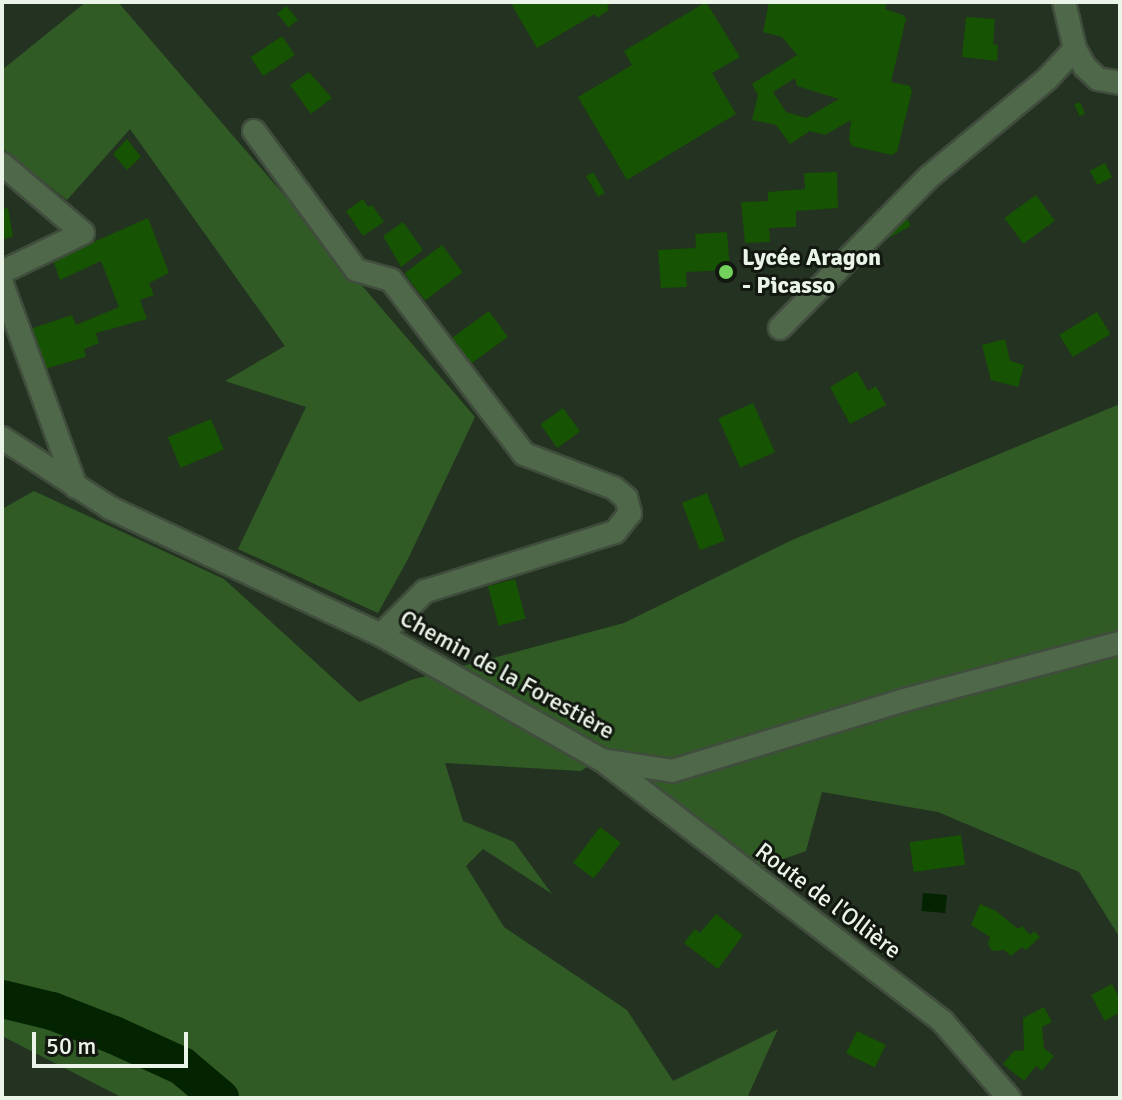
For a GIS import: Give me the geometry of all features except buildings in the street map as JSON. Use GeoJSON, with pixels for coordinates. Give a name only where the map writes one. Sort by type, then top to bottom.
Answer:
{"type":"FeatureCollection","features":[{"type":"Feature","properties":{"kind":"street"},"geometry":{"type":"LineString","coordinates":[[1064,2],[1075,49],[1098,79],[1120,83]]}},
{"type":"Feature","properties":{"kind":"street"},"geometry":{"type":"LineString","coordinates":[[780,328],[929,177],[1047,79],[1075,49]]}},
{"type":"Feature","properties":{"kind":"street"},"geometry":{"type":"LineString","coordinates":[[254,131],[356,270],[391,280],[524,454],[614,488],[626,498],[630,513],[615,532],[425,591],[381,635]]}},
{"type":"Feature","properties":{"kind":"street"},"geometry":{"type":"LineString","coordinates":[[2,164],[83,233],[2,272]]}},
{"type":"Feature","properties":{"kind":"street"},"geometry":{"type":"LineString","coordinates":[[2,284],[76,487]]}},
{"type":"Feature","properties":{"kind":"street","name":"Chemin de la Forestière"},"geometry":{"type":"LineString","coordinates":[[2,438],[110,508],[381,635],[602,760],[672,771],[904,700],[1120,643]]}},
{"type":"Feature","properties":{"kind":"street","name":"Route de l'Ollière"},"geometry":{"type":"LineString","coordinates":[[602,760],[943,1022],[1009,1098]]}},
{"type":"Feature","properties":{"kind":"shaded area"},"geometry":{"type":"Polygon","coordinates":[[[86,2],[118,2],[475,417],[408,559],[378,613],[238,549],[306,407],[225,381],[285,346],[130,129],[67,200],[2,148],[2,70],[86,2]]]}},
{"type":"Feature","properties":{"kind":"shaded area"},"geometry":{"type":"Polygon","coordinates":[[[1120,404],[1120,938],[1079,872],[938,812],[822,792],[806,851],[761,867],[651,786],[611,750],[581,771],[445,763],[463,821],[514,842],[552,894],[483,849],[466,866],[504,927],[627,1010],[673,1081],[778,1029],[747,1098],[123,1098],[2,1036],[2,509],[34,491],[224,579],[359,702],[411,680],[624,623],[792,540],[1120,404]]]}},
{"type":"Feature","properties":{"kind":"shaded area"},"geometry":{"type":"Polygon","coordinates":[[[923,893],[947,895],[945,913],[921,911],[923,893]]]}},
{"type":"Feature","properties":{"kind":"waterway"},"geometry":{"type":"LineString","coordinates":[[2,999],[52,1011],[114,1035],[182,1066],[220,1098]]}},
{"type":"Feature","properties":{"kind":"place","name":"Lycée Aragon - Picasso"},"geometry":{"type":"Point","coordinates":[726,272]}}]}
